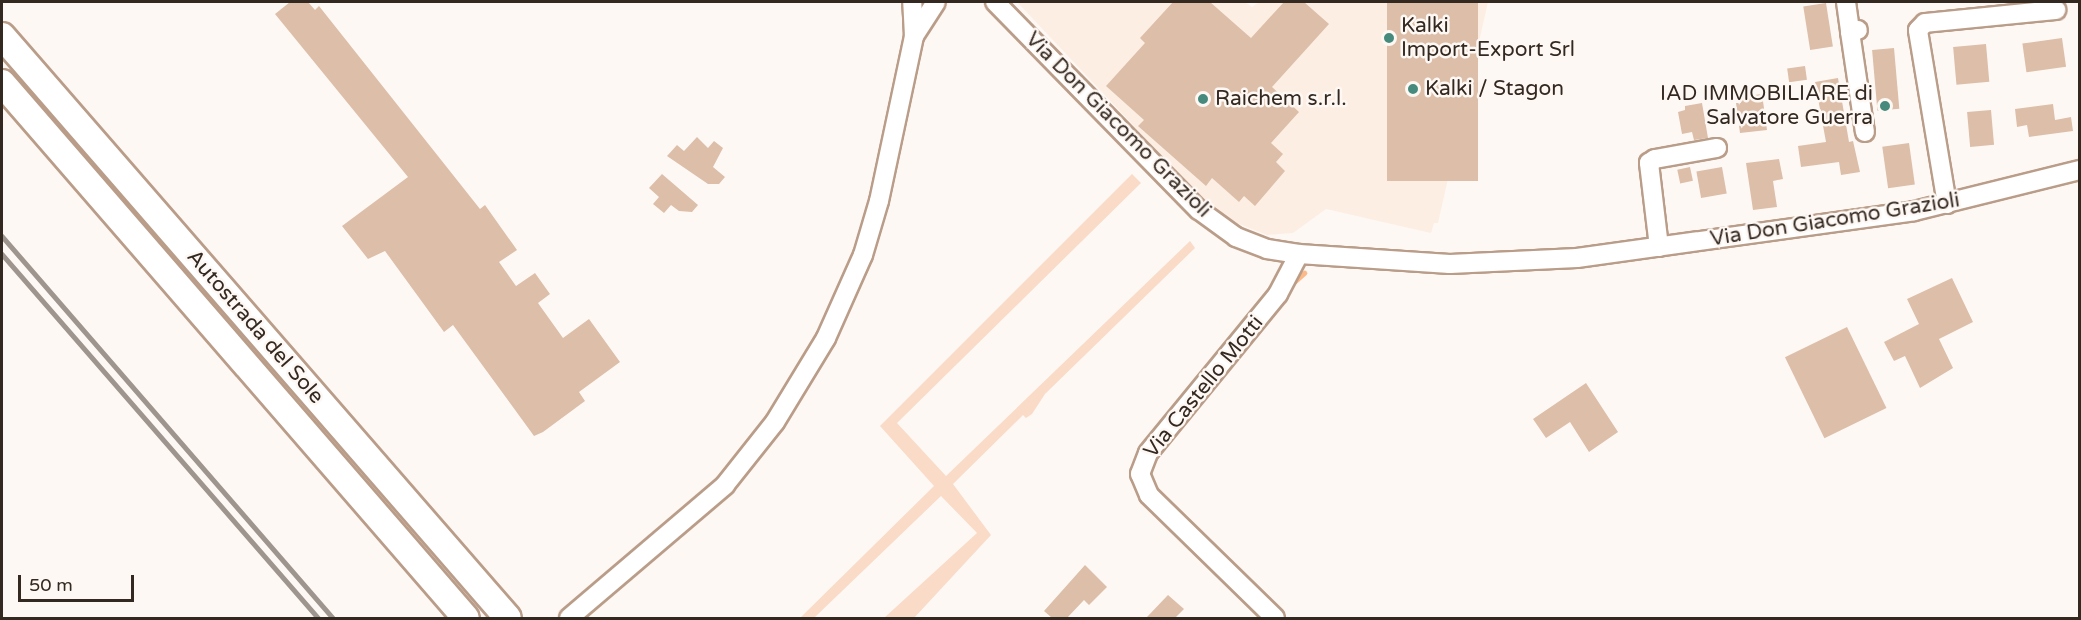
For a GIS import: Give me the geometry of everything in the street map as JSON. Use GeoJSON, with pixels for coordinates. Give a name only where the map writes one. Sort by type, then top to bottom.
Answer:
{"type":"FeatureCollection","features":[{"type":"Feature","properties":{"kind":"highway","name":"Autostrada del Sole"},"geometry":{"type":"LineString","coordinates":[[2,36],[508,618]]}},
{"type":"Feature","properties":{"kind":"highway","name":"Autostrada del Sole"},"geometry":{"type":"LineString","coordinates":[[2,83],[466,618]]}},
{"type":"Feature","properties":{"kind":"street"},"geometry":{"type":"LineString","coordinates":[[569,618],[692,517],[725,485],[762,441],[797,390],[840,309],[879,201],[914,36],[912,2]]}},
{"type":"Feature","properties":{"kind":"street"},"geometry":{"type":"LineString","coordinates":[[914,36],[936,2]]}},
{"type":"Feature","properties":{"kind":"street","name":"Via Don Giacomo Grazioli"},"geometry":{"type":"LineString","coordinates":[[978,2],[1000,7],[1199,210],[1236,237],[1267,249],[1299,254],[1497,264],[1659,247],[1947,204],[2079,170]]}},
{"type":"Feature","properties":{"kind":"street"},"geometry":{"type":"LineString","coordinates":[[1846,2],[1854,31],[1865,132]]}},
{"type":"Feature","properties":{"kind":"street"},"geometry":{"type":"LineString","coordinates":[[1947,204],[1918,30],[1925,23],[2056,10]]}},
{"type":"Feature","properties":{"kind":"street"},"geometry":{"type":"LineString","coordinates":[[1659,247],[1649,164],[1655,159],[1717,148]]}},
{"type":"Feature","properties":{"kind":"street","name":"Via Castello Motti"},"geometry":{"type":"LineString","coordinates":[[1275,618],[1149,495],[1140,474],[1148,453],[1278,294],[1299,254]]}},
{"type":"Feature","properties":{"kind":"shaded area"},"geometry":{"type":"Polygon","coordinates":[[[1017,2],[1245,2],[1252,7],[1259,2],[1488,2],[1438,223],[1434,223],[1431,233],[1326,209],[1293,233],[1267,235],[1239,224],[1216,210],[1181,176],[1017,2]]]}},
{"type":"Feature","properties":{"kind":"shaded area"},"geometry":{"type":"Polygon","coordinates":[[[1132,174],[1141,183],[897,423],[946,476],[1190,241],[1195,248],[1045,394],[1032,414],[1026,418],[1023,415],[953,484],[991,535],[914,618],[884,618],[977,533],[941,496],[814,618],[800,618],[934,486],[880,426],[1132,174]]]}},
{"type":"Feature","properties":{"kind":"building"},"geometry":{"type":"Polygon","coordinates":[[[290,2],[308,2],[315,10],[319,6],[480,209],[485,205],[517,250],[499,262],[516,286],[535,273],[550,294],[538,303],[563,338],[589,319],[620,362],[579,392],[585,401],[543,432],[534,436],[453,325],[444,332],[385,251],[368,259],[342,226],[408,177],[275,14],[290,2]]]}},
{"type":"Feature","properties":{"kind":"building","name":"Raichem s.r.l."},"geometry":{"type":"Polygon","coordinates":[[[1173,2],[1210,2],[1251,38],[1284,2],[1304,2],[1329,24],[1272,87],[1299,112],[1271,143],[1283,154],[1276,162],[1285,171],[1255,206],[1244,196],[1239,202],[1212,178],[1206,186],[1138,126],[1144,120],[1106,86],[1145,43],[1140,38],[1173,2]]]}},
{"type":"Feature","properties":{"kind":"building","name":"Kalki / Stagon"},"geometry":{"type":"Polygon","coordinates":[[[1387,2],[1478,2],[1478,181],[1387,181],[1387,2]]]}},
{"type":"Feature","properties":{"kind":"building"},"geometry":{"type":"Polygon","coordinates":[[[1826,3],[1833,46],[1810,50],[1803,7],[1826,3]]]}},
{"type":"Feature","properties":{"kind":"building"},"geometry":{"type":"Polygon","coordinates":[[[2062,38],[2066,67],[2026,72],[2022,44],[2062,38]]]}},
{"type":"Feature","properties":{"kind":"building"},"geometry":{"type":"Polygon","coordinates":[[[1986,44],[1989,82],[1956,85],[1953,47],[1986,44]]]}},
{"type":"Feature","properties":{"kind":"building"},"geometry":{"type":"Polygon","coordinates":[[[1894,48],[1899,109],[1877,111],[1872,50],[1894,48]]]}},
{"type":"Feature","properties":{"kind":"building"},"geometry":{"type":"Polygon","coordinates":[[[1805,66],[1807,80],[1789,82],[1787,69],[1805,66]]]}},
{"type":"Feature","properties":{"kind":"building"},"geometry":{"type":"Polygon","coordinates":[[[1838,78],[1849,142],[1853,141],[1860,172],[1841,175],[1839,162],[1801,167],[1798,146],[1826,142],[1815,82],[1838,78]]]}},
{"type":"Feature","properties":{"kind":"building"},"geometry":{"type":"Polygon","coordinates":[[[1762,94],[1767,130],[1740,133],[1736,103],[1741,103],[1740,97],[1762,94]]]}},
{"type":"Feature","properties":{"kind":"building"},"geometry":{"type":"Polygon","coordinates":[[[1702,103],[1708,138],[1694,140],[1692,132],[1682,134],[1678,112],[1685,110],[1685,106],[1702,103]]]}},
{"type":"Feature","properties":{"kind":"building"},"geometry":{"type":"Polygon","coordinates":[[[2053,104],[2055,120],[2071,117],[2073,131],[2029,137],[2027,125],[2017,127],[2015,109],[2053,104]]]}},
{"type":"Feature","properties":{"kind":"building"},"geometry":{"type":"Polygon","coordinates":[[[1991,110],[1994,145],[1970,147],[1967,112],[1991,110]]]}},
{"type":"Feature","properties":{"kind":"building"},"geometry":{"type":"Polygon","coordinates":[[[697,137],[708,148],[714,141],[723,148],[713,167],[725,177],[719,184],[708,184],[667,156],[677,145],[684,151],[697,137]]]}},
{"type":"Feature","properties":{"kind":"building"},"geometry":{"type":"Polygon","coordinates":[[[1909,143],[1915,185],[1888,188],[1882,147],[1909,143]]]}},
{"type":"Feature","properties":{"kind":"building"},"geometry":{"type":"Polygon","coordinates":[[[1779,159],[1783,179],[1773,181],[1777,207],[1753,210],[1746,163],[1779,159]]]}},
{"type":"Feature","properties":{"kind":"building"},"geometry":{"type":"Polygon","coordinates":[[[1690,167],[1693,181],[1680,183],[1677,170],[1690,167]]]}},
{"type":"Feature","properties":{"kind":"building"},"geometry":{"type":"Polygon","coordinates":[[[1722,167],[1727,194],[1701,198],[1696,172],[1722,167]]]}},
{"type":"Feature","properties":{"kind":"building"},"geometry":{"type":"Polygon","coordinates":[[[662,174],[698,205],[692,212],[679,211],[671,205],[664,213],[653,204],[659,197],[649,188],[662,174]]]}},
{"type":"Feature","properties":{"kind":"building"},"geometry":{"type":"Polygon","coordinates":[[[1952,278],[1973,322],[1939,339],[1953,368],[1920,388],[1905,356],[1894,361],[1884,342],[1919,324],[1907,299],[1952,278]]]}},
{"type":"Feature","properties":{"kind":"building"},"geometry":{"type":"Polygon","coordinates":[[[1847,327],[1886,408],[1824,438],[1785,357],[1847,327]]]}},
{"type":"Feature","properties":{"kind":"building"},"geometry":{"type":"Polygon","coordinates":[[[1586,383],[1618,432],[1589,452],[1570,422],[1546,438],[1533,419],[1586,383]]]}},
{"type":"Feature","properties":{"kind":"building"},"geometry":{"type":"Polygon","coordinates":[[[1085,565],[1107,587],[1089,605],[1084,600],[1067,618],[1052,618],[1044,611],[1085,565]]]}},
{"type":"Feature","properties":{"kind":"building"},"geometry":{"type":"Polygon","coordinates":[[[1168,595],[1184,609],[1175,618],[1146,618],[1168,595]]]}},
{"type":"Feature","properties":{"kind":"waterway"},"geometry":{"type":"LineString","coordinates":[[1293,283],[1304,273]]}},
{"type":"Feature","properties":{"kind":"railway"},"geometry":{"type":"LineString","coordinates":[[2,236],[333,618]]}},
{"type":"Feature","properties":{"kind":"railway"},"geometry":{"type":"LineString","coordinates":[[2,254],[318,618]]}},
{"type":"Feature","properties":{"kind":"place","name":"Kalki Import-Export Srl"},"geometry":{"type":"Point","coordinates":[1389,38]}},
{"type":"Feature","properties":{"kind":"place","name":"Kalki / Stagon"},"geometry":{"type":"Point","coordinates":[1413,89]}},
{"type":"Feature","properties":{"kind":"place","name":"Raichem s.r.l."},"geometry":{"type":"Point","coordinates":[1203,99]}},
{"type":"Feature","properties":{"kind":"place","name":"IAD IMMOBILIARE di Salvatore Guerra"},"geometry":{"type":"Point","coordinates":[1885,106]}}]}
